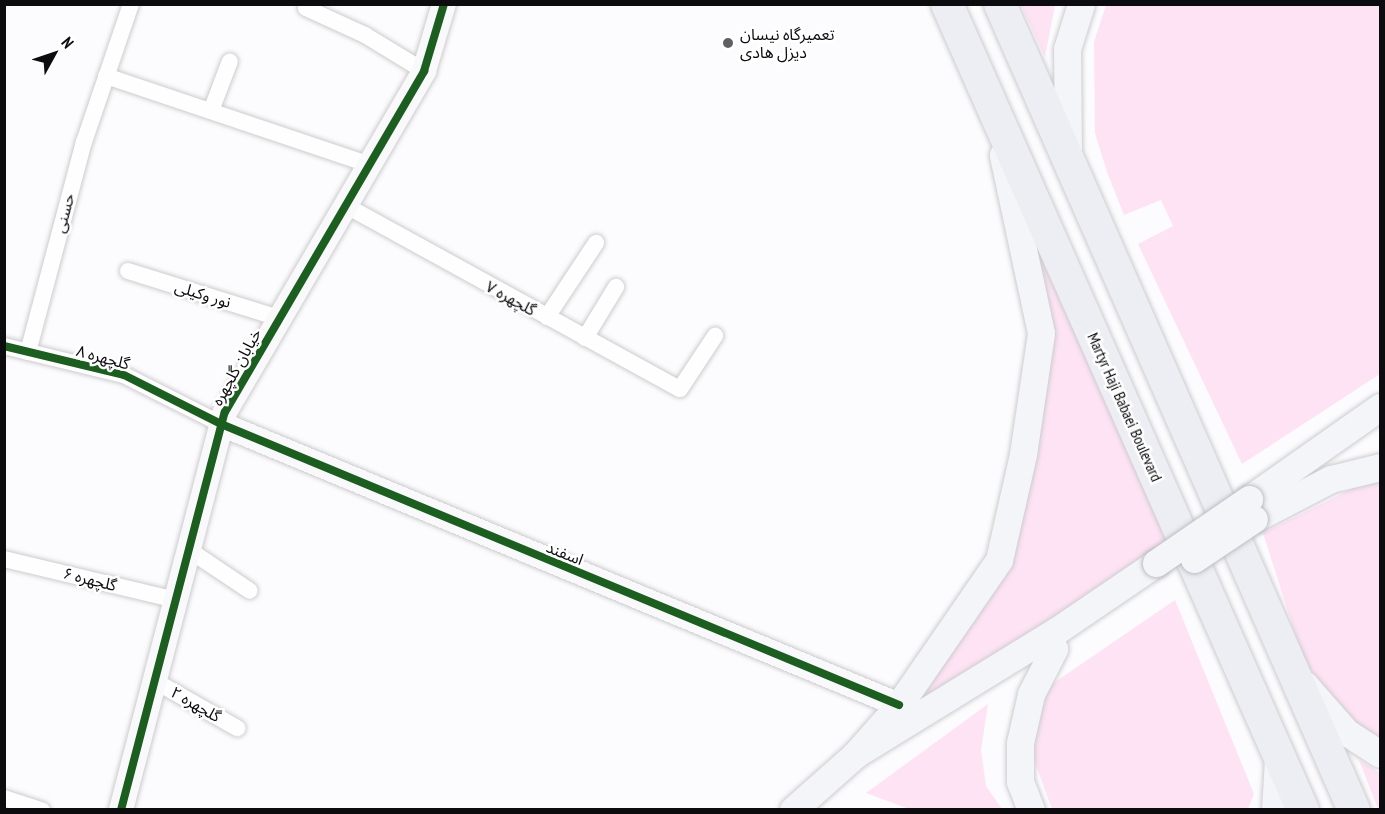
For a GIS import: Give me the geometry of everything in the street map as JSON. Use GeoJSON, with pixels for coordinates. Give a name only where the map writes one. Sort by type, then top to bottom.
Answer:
{"type":"FeatureCollection","features":[{"type":"Feature","properties":{"kind":"highway","name":"Martyr Haji Babaei Boulevard"},"geometry":{"type":"LineString","coordinates":[[947,4],[1302,810]]}},
{"type":"Feature","properties":{"kind":"highway"},"geometry":{"type":"LineString","coordinates":[[1000,4],[1354,810]]}},
{"type":"Feature","properties":{"kind":"main road"},"geometry":{"type":"LineString","coordinates":[[1068,159],[1067,49],[1081,4]]}},
{"type":"Feature","properties":{"kind":"main road"},"geometry":{"type":"LineString","coordinates":[[793,810],[856,754],[899,705],[999,560],[1033,388],[1041,333],[1019,218],[990,102]]}},
{"type":"Feature","properties":{"kind":"main road"},"geometry":{"type":"LineString","coordinates":[[802,810],[1054,649],[1251,509],[1380,407]]}},
{"type":"Feature","properties":{"kind":"main road"},"geometry":{"type":"LineString","coordinates":[[1251,509],[1331,479],[1380,467]]}},
{"type":"Feature","properties":{"kind":"main road"},"geometry":{"type":"LineString","coordinates":[[856,754],[1056,631],[1161,571]]}},
{"type":"Feature","properties":{"kind":"main road"},"geometry":{"type":"LineString","coordinates":[[1031,810],[1020,781],[1020,743],[1031,694],[1054,649]]}},
{"type":"Feature","properties":{"kind":"main road"},"geometry":{"type":"LineString","coordinates":[[1293,671],[1346,732],[1380,754]]}},
{"type":"Feature","properties":{"kind":"main road"},"geometry":{"type":"LineString","coordinates":[[1275,810],[1278,754]]}},
{"type":"Feature","properties":{"kind":"street","name":"حسنی"},"geometry":{"type":"LineString","coordinates":[[28,352],[84,142],[131,4]]}},
{"type":"Feature","properties":{"kind":"street"},"geometry":{"type":"LineString","coordinates":[[307,4],[306,8],[366,35],[424,71]]}},
{"type":"Feature","properties":{"kind":"street","name":"خیابان گلچهره"},"geometry":{"type":"LineString","coordinates":[[121,810],[225,412],[343,204],[424,71],[444,4]]}},
{"type":"Feature","properties":{"kind":"street"},"geometry":{"type":"LineString","coordinates":[[210,111],[230,61]]}},
{"type":"Feature","properties":{"kind":"street"},"geometry":{"type":"LineString","coordinates":[[106,76],[368,164]]}},
{"type":"Feature","properties":{"kind":"street","name":"گلچهره ۷"},"geometry":{"type":"LineString","coordinates":[[343,204],[680,389],[715,336]]}},
{"type":"Feature","properties":{"kind":"street"},"geometry":{"type":"LineString","coordinates":[[547,318],[596,243]]}},
{"type":"Feature","properties":{"kind":"street","name":"نور وکیلی"},"geometry":{"type":"LineString","coordinates":[[128,271],[279,318]]}},
{"type":"Feature","properties":{"kind":"street"},"geometry":{"type":"LineString","coordinates":[[585,338],[616,287]]}},
{"type":"Feature","properties":{"kind":"street","name":"گلچهره ۸"},"geometry":{"type":"LineString","coordinates":[[4,346],[124,375],[221,424]]}},
{"type":"Feature","properties":{"kind":"street","name":"اسفند"},"geometry":{"type":"LineString","coordinates":[[221,424],[899,705]]}},
{"type":"Feature","properties":{"kind":"street"},"geometry":{"type":"LineString","coordinates":[[189,550],[250,591]]}},
{"type":"Feature","properties":{"kind":"street","name":"گلچهره ۶"},"geometry":{"type":"LineString","coordinates":[[4,559],[176,600]]}},
{"type":"Feature","properties":{"kind":"street","name":"گلچهره ۲"},"geometry":{"type":"LineString","coordinates":[[155,681],[237,728]]}},
{"type":"Feature","properties":{"kind":"street"},"geometry":{"type":"LineString","coordinates":[[4,798],[42,810]]}},
{"type":"Feature","properties":{"kind":"shaded area"},"geometry":{"type":"Polygon","coordinates":[[[1021,5],[1055,5],[1045,57],[1021,5]]]}},
{"type":"Feature","properties":{"kind":"shaded area"},"geometry":{"type":"Polygon","coordinates":[[[1106,5],[1380,5],[1380,374],[1242,464],[1138,244],[1173,226],[1161,200],[1124,215],[1095,133],[1094,42],[1106,5]]]}},
{"type":"Feature","properties":{"kind":"shaded area"},"geometry":{"type":"Polygon","coordinates":[[[991,129],[1182,543],[895,722],[994,575],[1033,469],[1044,363],[991,129]]]}},
{"type":"Feature","properties":{"kind":"shaded area"},"geometry":{"type":"Polygon","coordinates":[[[1380,475],[1380,737],[1355,724],[1304,662],[1263,533],[1380,475]]]}},
{"type":"Feature","properties":{"kind":"shaded area"},"geometry":{"type":"Polygon","coordinates":[[[1175,600],[1254,794],[1248,809],[1052,809],[1033,757],[1030,724],[1039,693],[1175,600]]]}},
{"type":"Feature","properties":{"kind":"shaded area"},"geometry":{"type":"Polygon","coordinates":[[[988,704],[981,750],[986,786],[1002,809],[909,809],[866,793],[988,704]]]}},
{"type":"Feature","properties":{"kind":"shaded area"},"geometry":{"type":"Polygon","coordinates":[[[1359,760],[1380,773],[1380,809],[1378,809],[1359,760]]]}},
{"type":"Feature","properties":{"kind":"cycle path"},"geometry":{"type":"LineString","coordinates":[[121,810],[225,412],[424,71],[444,4]]}},
{"type":"Feature","properties":{"kind":"cycle path"},"geometry":{"type":"LineString","coordinates":[[4,346],[124,375],[221,424],[899,705]]}},
{"type":"Feature","properties":{"kind":"place","name":"تعمیرگاه نیسان دیزل هادی"},"geometry":{"type":"Point","coordinates":[728,43]}}]}
